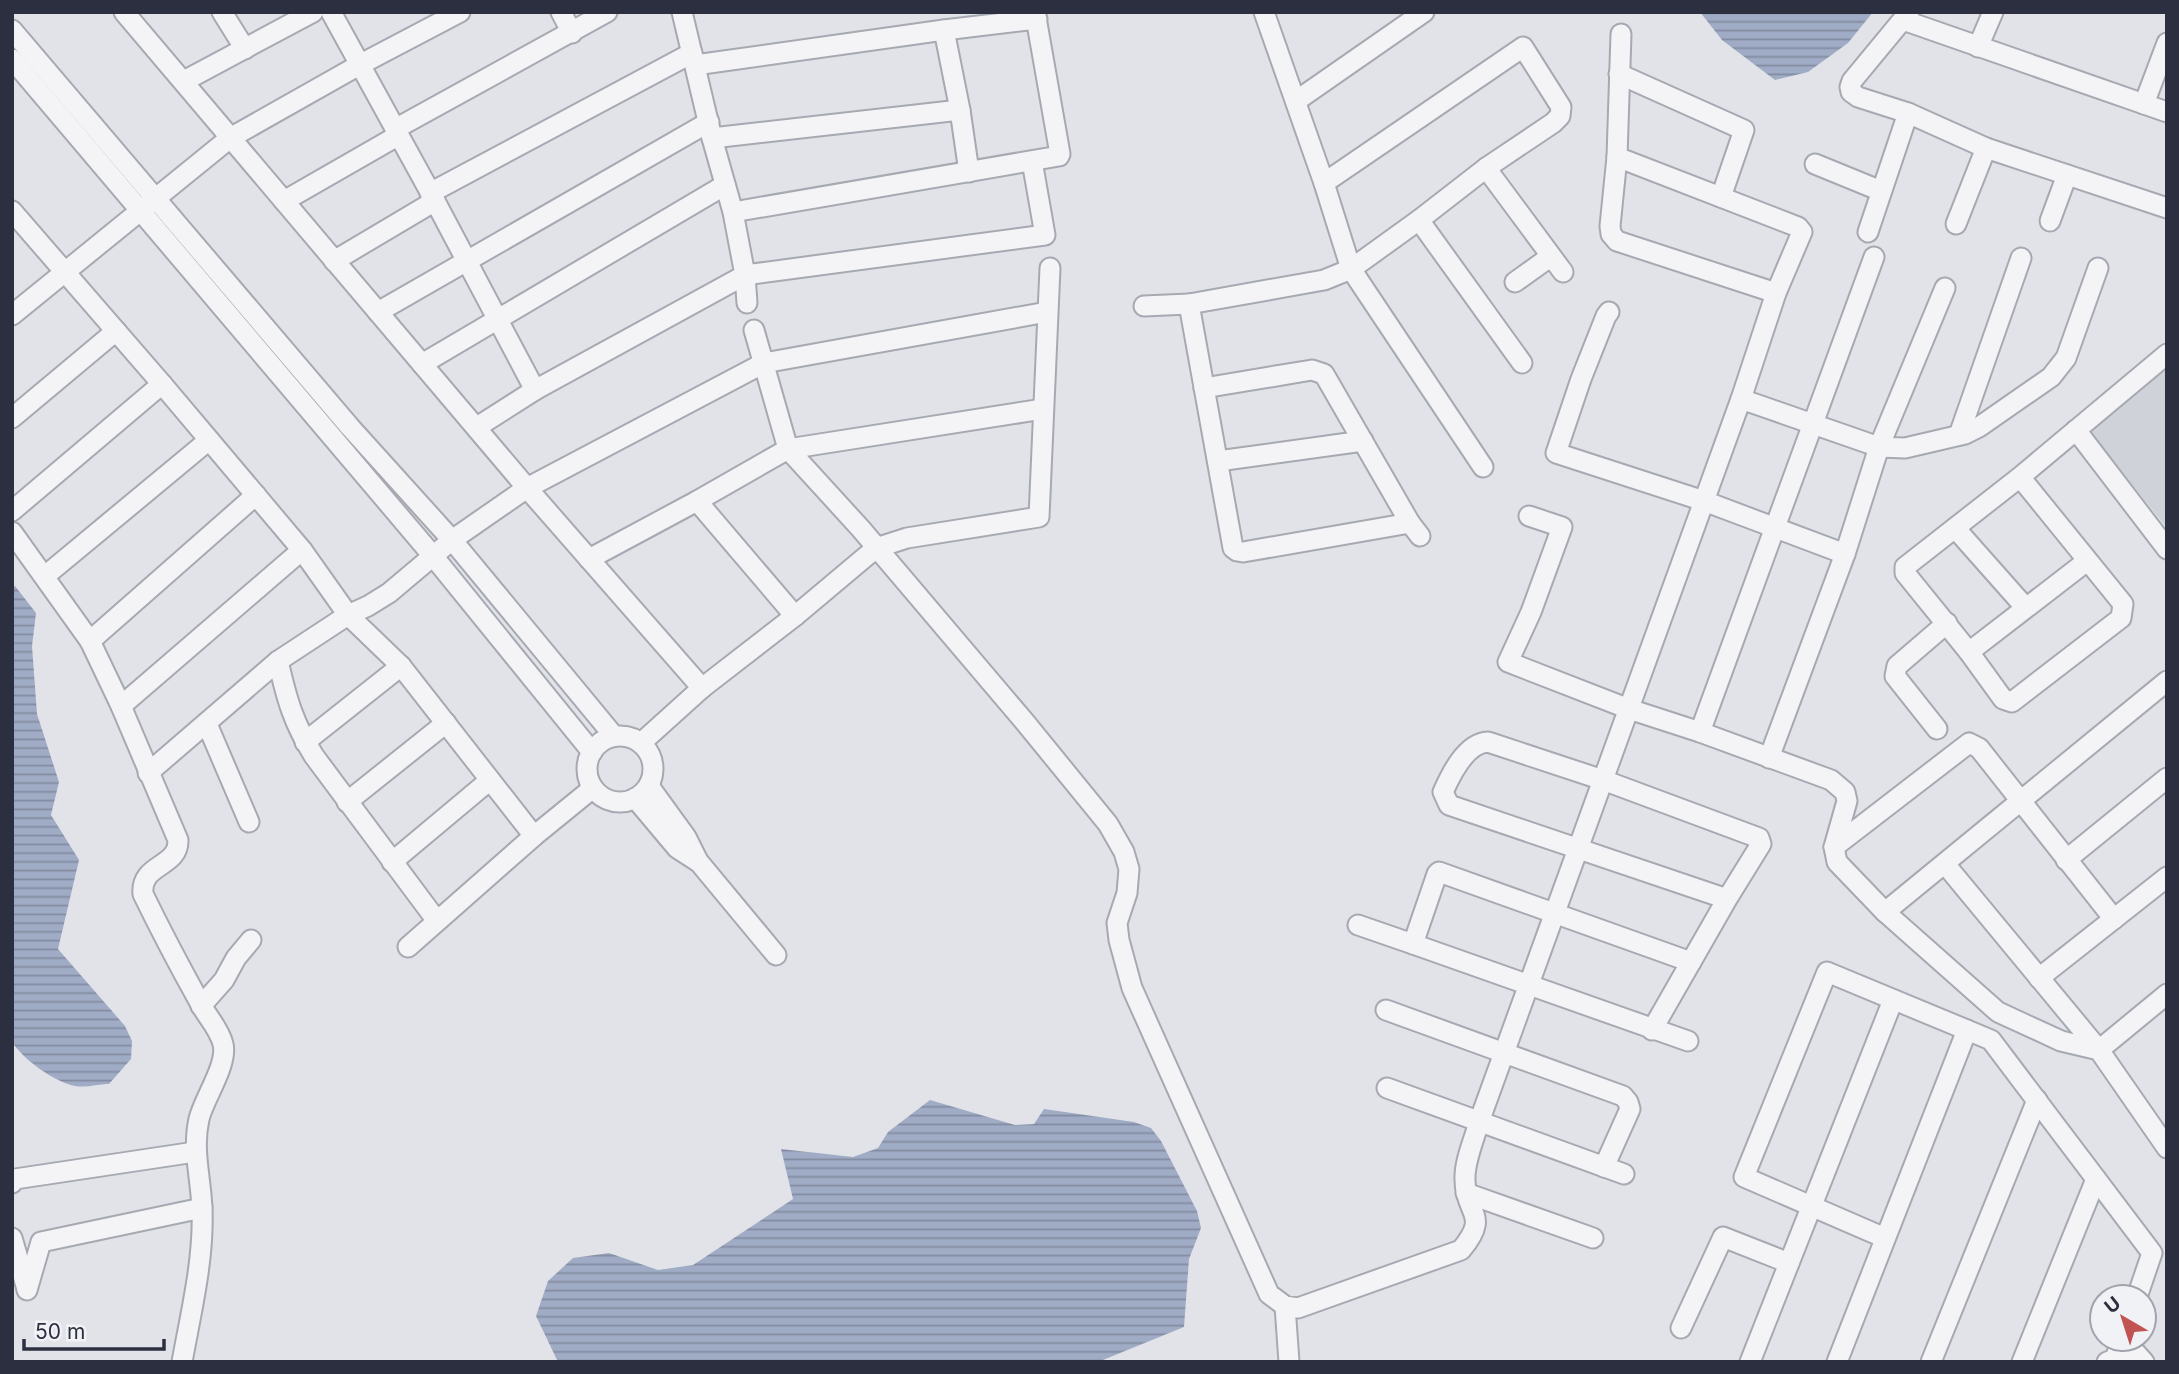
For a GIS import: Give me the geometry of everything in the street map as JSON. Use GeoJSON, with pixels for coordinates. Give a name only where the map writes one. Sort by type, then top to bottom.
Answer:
{"type":"FeatureCollection","features":[{"type":"Feature","properties":{"kind":"street"},"geometry":{"type":"LineString","coordinates":[[124,12],[527,488],[702,688]]}},
{"type":"Feature","properties":{"kind":"street"},"geometry":{"type":"LineString","coordinates":[[222,12],[245,49]]}},
{"type":"Feature","properties":{"kind":"street"},"geometry":{"type":"LineString","coordinates":[[184,82],[313,12]]}},
{"type":"Feature","properties":{"kind":"street"},"geometry":{"type":"LineString","coordinates":[[331,12],[535,390]]}},
{"type":"Feature","properties":{"kind":"street"},"geometry":{"type":"LineString","coordinates":[[12,315],[230,138],[460,12]]}},
{"type":"Feature","properties":{"kind":"street"},"geometry":{"type":"LineString","coordinates":[[561,12],[572,33]]}},
{"type":"Feature","properties":{"kind":"street"},"geometry":{"type":"LineString","coordinates":[[284,201],[397,132],[607,12]]}},
{"type":"Feature","properties":{"kind":"street"},"geometry":{"type":"LineString","coordinates":[[682,12],[733,212],[745,275],[747,303]]}},
{"type":"Feature","properties":{"kind":"street"},"geometry":{"type":"LineString","coordinates":[[1296,101],[1424,12]]}},
{"type":"Feature","properties":{"kind":"street"},"geometry":{"type":"LineString","coordinates":[[1978,47],[1993,12]]}},
{"type":"Feature","properties":{"kind":"street"},"geometry":{"type":"LineString","coordinates":[[1265,13],[1351,269],[1483,467]]}},
{"type":"Feature","properties":{"kind":"street"},"geometry":{"type":"LineString","coordinates":[[334,261],[433,197],[694,59],[944,30],[1036,16],[1060,154],[1056,157],[733,212]]}},
{"type":"Feature","properties":{"kind":"street"},"geometry":{"type":"LineString","coordinates":[[2167,112],[1978,47],[1906,16],[1852,80],[1850,87],[1857,97],[1908,114],[1986,148],[2167,208]]}},
{"type":"Feature","properties":{"kind":"street"},"geometry":{"type":"LineString","coordinates":[[12,30],[350,427],[452,540],[614,736]]}},
{"type":"Feature","properties":{"kind":"street"},"geometry":{"type":"LineString","coordinates":[[944,30],[969,172]]}},
{"type":"Feature","properties":{"kind":"street"},"geometry":{"type":"LineString","coordinates":[[1621,34],[1617,157],[1611,234],[1617,241],[1776,293]]}},
{"type":"Feature","properties":{"kind":"street"},"geometry":{"type":"LineString","coordinates":[[2144,104],[2167,43]]}},
{"type":"Feature","properties":{"kind":"street"},"geometry":{"type":"LineString","coordinates":[[1144,306],[1189,304],[1324,280],[1351,269],[1486,168],[1553,123],[1560,116],[1561,107],[1522,47],[1324,183]]}},
{"type":"Feature","properties":{"kind":"street"},"geometry":{"type":"LineString","coordinates":[[12,59],[433,556],[592,752]]}},
{"type":"Feature","properties":{"kind":"street"},"geometry":{"type":"LineString","coordinates":[[1619,74],[1744,130],[1721,197]]}},
{"type":"Feature","properties":{"kind":"street"},"geometry":{"type":"LineString","coordinates":[[378,312],[466,260],[711,130],[960,110]]}},
{"type":"Feature","properties":{"kind":"street"},"geometry":{"type":"LineString","coordinates":[[1868,232],[1908,114]]}},
{"type":"Feature","properties":{"kind":"street"},"geometry":{"type":"LineString","coordinates":[[1956,224],[1986,148]]}},
{"type":"Feature","properties":{"kind":"street"},"geometry":{"type":"LineString","coordinates":[[754,330],[788,449],[1024,721],[1108,824],[1124,852],[1129,869],[1126,893],[1117,923],[1132,988],[1269,1294],[1285,1306],[1298,1308],[1461,1250],[1472,1237],[1476,1228],[1476,1216],[1466,1193],[1464,1178],[1479,1122],[1741,400],[1776,293],[1802,232],[1798,227],[1617,157]]}},
{"type":"Feature","properties":{"kind":"street"},"geometry":{"type":"LineString","coordinates":[[477,427],[535,390],[745,275],[1045,235],[1032,161]]}},
{"type":"Feature","properties":{"kind":"street"},"geometry":{"type":"LineString","coordinates":[[1815,164],[1881,191]]}},
{"type":"Feature","properties":{"kind":"street"},"geometry":{"type":"LineString","coordinates":[[1486,168],[1557,264],[1515,282]]}},
{"type":"Feature","properties":{"kind":"street"},"geometry":{"type":"LineString","coordinates":[[2050,221],[2067,175]]}},
{"type":"Feature","properties":{"kind":"street"},"geometry":{"type":"LineString","coordinates":[[422,365],[725,185]]}},
{"type":"Feature","properties":{"kind":"street"},"geometry":{"type":"LineString","coordinates":[[14,216],[256,495],[302,550],[348,615],[401,666],[534,836]]}},
{"type":"Feature","properties":{"kind":"street"},"geometry":{"type":"LineString","coordinates":[[1419,220],[1522,363]]}},
{"type":"Feature","properties":{"kind":"street"},"geometry":{"type":"LineString","coordinates":[[1700,732],[1874,257]]}},
{"type":"Feature","properties":{"kind":"street"},"geometry":{"type":"LineString","coordinates":[[1959,435],[2021,258]]}},
{"type":"Feature","properties":{"kind":"street"},"geometry":{"type":"LineString","coordinates":[[641,743],[702,688],[796,616],[876,548],[908,537],[1039,517],[1050,268]]}},
{"type":"Feature","properties":{"kind":"street"},"geometry":{"type":"LineString","coordinates":[[1741,400],[1879,447],[1905,448],[1959,435],[1979,427],[2051,377],[2060,367],[2066,358],[2098,268]]}},
{"type":"Feature","properties":{"kind":"street"},"geometry":{"type":"LineString","coordinates":[[1769,758],[1845,554],[1879,447],[1945,288]]}},
{"type":"Feature","properties":{"kind":"street"},"geometry":{"type":"LineString","coordinates":[[1189,304],[1204,388],[1218,461],[1233,548],[1243,552],[1415,530],[1320,371],[1312,370],[1204,388]]}},
{"type":"Feature","properties":{"kind":"street"},"geometry":{"type":"LineString","coordinates":[[148,772],[278,661],[348,615],[389,593],[452,540],[527,488],[764,363],[1047,312]]}},
{"type":"Feature","properties":{"kind":"street"},"geometry":{"type":"LineString","coordinates":[[1609,312],[1581,379],[1556,453],[1704,501],[1845,554]]}},
{"type":"Feature","properties":{"kind":"street"},"geometry":{"type":"LineString","coordinates":[[12,418],[116,331]]}},
{"type":"Feature","properties":{"kind":"street"},"geometry":{"type":"LineString","coordinates":[[2020,477],[2123,604],[2122,618],[2012,702],[2003,699],[1947,623],[1905,573],[1905,567],[2020,477],[2167,354]]}},
{"type":"Feature","properties":{"kind":"street"},"geometry":{"type":"LineString","coordinates":[[12,511],[162,384]]}},
{"type":"Feature","properties":{"kind":"street"},"geometry":{"type":"LineString","coordinates":[[589,559],[788,449],[1042,410]]}},
{"type":"Feature","properties":{"kind":"street"},"geometry":{"type":"LineString","coordinates":[[2076,430],[2167,549]]}},
{"type":"Feature","properties":{"kind":"street"},"geometry":{"type":"LineString","coordinates":[[45,576],[209,440]]}},
{"type":"Feature","properties":{"kind":"street"},"geometry":{"type":"LineString","coordinates":[[1218,461],[1363,441]]}},
{"type":"Feature","properties":{"kind":"street"},"geometry":{"type":"LineString","coordinates":[[90,641],[256,495]]}},
{"type":"Feature","properties":{"kind":"street"},"geometry":{"type":"LineString","coordinates":[[697,501],[796,616]]}},
{"type":"Feature","properties":{"kind":"street"},"geometry":{"type":"LineString","coordinates":[[1529,516],[1562,527],[1531,612],[1508,662],[1629,709],[1831,780],[1845,792],[1847,801],[1834,847],[1838,862],[1885,912],[1998,1012],[2061,1041],[2099,1050]]}},
{"type":"Feature","properties":{"kind":"street"},"geometry":{"type":"LineString","coordinates":[[1955,528],[2025,607]]}},
{"type":"Feature","properties":{"kind":"street"},"geometry":{"type":"LineString","coordinates":[[12,532],[90,641],[178,840],[178,849],[174,855],[146,876],[142,885],[143,894],[201,1006],[220,1034],[224,1048],[222,1063],[200,1115],[196,1134],[195,1152],[202,1208],[200,1255],[182,1362]]}},
{"type":"Feature","properties":{"kind":"street"},"geometry":{"type":"LineString","coordinates":[[121,706],[302,550]]}},
{"type":"Feature","properties":{"kind":"street"},"geometry":{"type":"LineString","coordinates":[[1969,652],[2087,561]]}},
{"type":"Feature","properties":{"kind":"street"},"geometry":{"type":"LineString","coordinates":[[1937,729],[1895,676],[1897,666],[1947,623]]}},
{"type":"Feature","properties":{"kind":"street"},"geometry":{"type":"LineString","coordinates":[[278,661],[290,710],[305,743],[437,921]]}},
{"type":"Feature","properties":{"kind":"street"},"geometry":{"type":"LineString","coordinates":[[305,743],[401,666]]}},
{"type":"Feature","properties":{"kind":"street"},"geometry":{"type":"LineString","coordinates":[[1885,912],[2167,681]]}},
{"type":"Feature","properties":{"kind":"street"},"geometry":{"type":"LineString","coordinates":[[347,802],[446,723]]}},
{"type":"Feature","properties":{"kind":"street"},"geometry":{"type":"LineString","coordinates":[[207,724],[249,822]]}},
{"type":"Feature","properties":{"kind":"street"},"geometry":{"type":"LineString","coordinates":[[614,736],[633,738],[641,743],[647,750],[653,768],[642,792],[617,802],[600,795],[593,788],[587,770],[592,752],[598,745],[614,736]]}},
{"type":"Feature","properties":{"kind":"street"},"geometry":{"type":"LineString","coordinates":[[1652,1030],[1761,844],[1759,838],[1603,780],[1488,742],[1479,743],[1470,749],[1443,792],[1449,804],[1727,898]]}},
{"type":"Feature","properties":{"kind":"street"},"geometry":{"type":"LineString","coordinates":[[1834,847],[1969,743],[1979,748],[2114,919]]}},
{"type":"Feature","properties":{"kind":"street"},"geometry":{"type":"LineString","coordinates":[[2066,860],[2167,778]]}},
{"type":"Feature","properties":{"kind":"street"},"geometry":{"type":"LineString","coordinates":[[392,862],[490,780]]}},
{"type":"Feature","properties":{"kind":"street"},"geometry":{"type":"LineString","coordinates":[[408,947],[593,788]]}},
{"type":"Feature","properties":{"kind":"street"},"geometry":{"type":"LineString","coordinates":[[642,792],[687,837],[698,861],[776,955]]}},
{"type":"Feature","properties":{"kind":"street"},"geometry":{"type":"LineString","coordinates":[[1945,864],[2161,1125],[2167,1148]]}},
{"type":"Feature","properties":{"kind":"street"},"geometry":{"type":"LineString","coordinates":[[1413,944],[1439,872],[1690,962]]}},
{"type":"Feature","properties":{"kind":"street"},"geometry":{"type":"LineString","coordinates":[[2039,978],[2167,877]]}},
{"type":"Feature","properties":{"kind":"street"},"geometry":{"type":"LineString","coordinates":[[1358,925],[1688,1041]]}},
{"type":"Feature","properties":{"kind":"street"},"geometry":{"type":"LineString","coordinates":[[201,1006],[224,980],[236,958],[251,940]]}},
{"type":"Feature","properties":{"kind":"street"},"geometry":{"type":"LineString","coordinates":[[1885,1238],[1744,1177],[1827,972],[1991,1040],[2152,1253],[2142,1283]]}},
{"type":"Feature","properties":{"kind":"street"},"geometry":{"type":"LineString","coordinates":[[2099,1050],[2167,994]]}},
{"type":"Feature","properties":{"kind":"street"},"geometry":{"type":"LineString","coordinates":[[1750,1362],[1894,1000]]}},
{"type":"Feature","properties":{"kind":"street"},"geometry":{"type":"LineString","coordinates":[[1386,1010],[1623,1096],[1630,1110],[1604,1167]]}},
{"type":"Feature","properties":{"kind":"street"},"geometry":{"type":"LineString","coordinates":[[1837,1362],[1967,1030]]}},
{"type":"Feature","properties":{"kind":"street"},"geometry":{"type":"LineString","coordinates":[[1387,1088],[1624,1174]]}},
{"type":"Feature","properties":{"kind":"street"},"geometry":{"type":"LineString","coordinates":[[1931,1362],[2037,1100]]}},
{"type":"Feature","properties":{"kind":"street"},"geometry":{"type":"LineString","coordinates":[[12,1183],[15,1179],[195,1152]]}},
{"type":"Feature","properties":{"kind":"street"},"geometry":{"type":"LineString","coordinates":[[2022,1362],[2096,1179]]}},
{"type":"Feature","properties":{"kind":"street"},"geometry":{"type":"LineString","coordinates":[[1466,1193],[1593,1238]]}},
{"type":"Feature","properties":{"kind":"street"},"geometry":{"type":"LineString","coordinates":[[12,1238],[27,1290],[41,1242],[202,1208]]}},
{"type":"Feature","properties":{"kind":"street"},"geometry":{"type":"LineString","coordinates":[[1681,1328],[1723,1237],[1789,1264]]}},
{"type":"Feature","properties":{"kind":"street"},"geometry":{"type":"LineString","coordinates":[[1285,1306],[1289,1362]]}},
{"type":"Feature","properties":{"kind":"street"},"geometry":{"type":"LineString","coordinates":[[2111,1360],[2135,1352],[2144,1362]]}},
{"type":"Feature","properties":{"kind":"shaded area"},"geometry":{"type":"Polygon","coordinates":[[[2167,366],[2167,528],[2088,429],[2167,366]]]}},
{"type":"Feature","properties":{"kind":"water"},"geometry":{"type":"Polygon","coordinates":[[[1700,12],[1873,12],[1848,43],[1808,72],[1775,80],[1722,40],[1700,12]]]}},
{"type":"Feature","properties":{"kind":"water"},"geometry":{"type":"Polygon","coordinates":[[[15,586],[36,613],[32,646],[37,714],[59,782],[51,815],[79,860],[58,949],[125,1026],[132,1041],[131,1059],[109,1084],[79,1086],[58,1080],[24,1056],[12,1042],[12,587],[15,586]]]}},
{"type":"Feature","properties":{"kind":"water"},"geometry":{"type":"Polygon","coordinates":[[[930,1100],[1015,1125],[1034,1124],[1044,1109],[1134,1122],[1151,1128],[1161,1141],[1197,1211],[1201,1228],[1189,1259],[1184,1327],[1098,1362],[558,1362],[536,1316],[548,1281],[573,1258],[609,1253],[658,1270],[693,1265],[793,1199],[781,1149],[853,1157],[878,1148],[888,1132],[930,1100]]]}}]}
